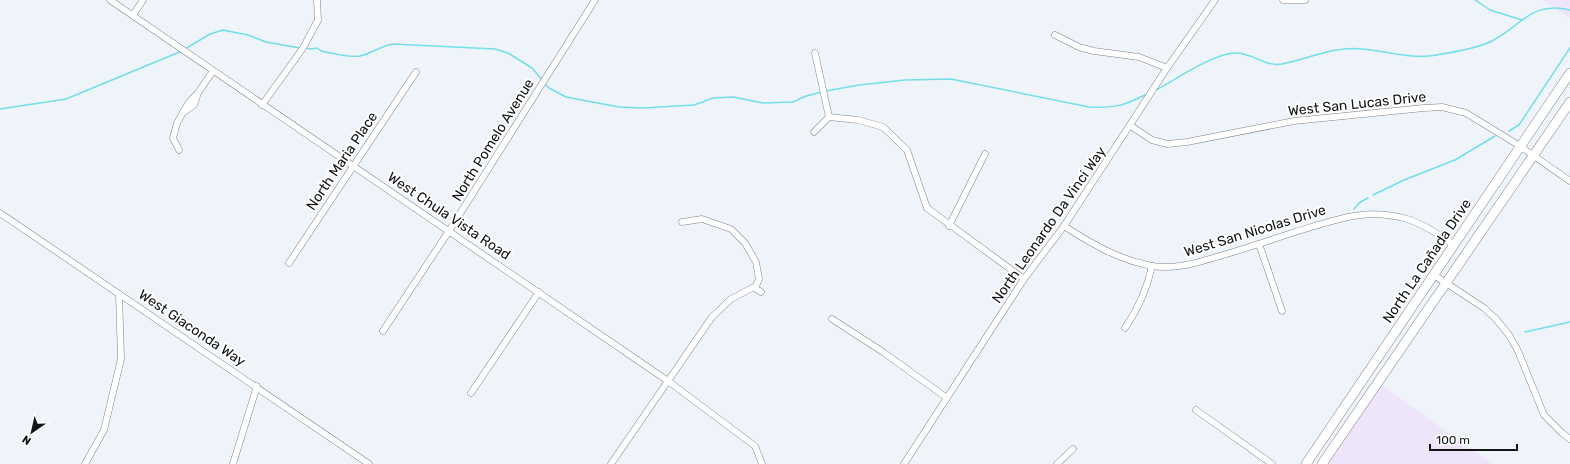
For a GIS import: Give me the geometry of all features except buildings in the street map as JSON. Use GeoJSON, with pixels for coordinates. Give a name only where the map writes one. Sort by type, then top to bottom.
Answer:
{"type":"FeatureCollection","features":[{"type":"Feature","properties":{"kind":"main road","name":"North La Cañada Drive"},"geometry":{"type":"LineString","coordinates":[[1306,464],[1570,73]]}},
{"type":"Feature","properties":{"kind":"main road","name":"North La Cañada Drive"},"geometry":{"type":"LineString","coordinates":[[1322,464],[1570,102]]}},
{"type":"Feature","properties":{"kind":"street","name":"West Chula Vista Road"},"geometry":{"type":"LineString","coordinates":[[110,0],[668,381],[755,446],[762,464]]}},
{"type":"Feature","properties":{"kind":"street"},"geometry":{"type":"LineString","coordinates":[[134,15],[144,0]]}},
{"type":"Feature","properties":{"kind":"street"},"geometry":{"type":"LineString","coordinates":[[262,105],[303,48],[318,20],[317,0]]}},
{"type":"Feature","properties":{"kind":"street","name":"North Pomelo Avenue"},"geometry":{"type":"LineString","coordinates":[[383,331],[449,231],[595,0]]}},
{"type":"Feature","properties":{"kind":"street","name":"North Leonardo Da Vinci Way"},"geometry":{"type":"LineString","coordinates":[[904,464],[1024,279],[1064,226],[1131,126],[1167,68],[1215,0]]}},
{"type":"Feature","properties":{"kind":"street"},"geometry":{"type":"LineString","coordinates":[[1283,0],[1305,0]]}},
{"type":"Feature","properties":{"kind":"street"},"geometry":{"type":"LineString","coordinates":[[1055,35],[1079,47],[1094,51],[1139,57],[1167,68]]}},
{"type":"Feature","properties":{"kind":"street"},"geometry":{"type":"LineString","coordinates":[[816,53],[829,117]]}},
{"type":"Feature","properties":{"kind":"street"},"geometry":{"type":"LineString","coordinates":[[179,150],[173,138],[178,123],[184,112],[194,105],[198,93],[213,71]]}},
{"type":"Feature","properties":{"kind":"street","name":"North Maria Place"},"geometry":{"type":"LineString","coordinates":[[289,263],[352,166],[416,72]]}},
{"type":"Feature","properties":{"kind":"street","name":"West San Lucas Drive"},"geometry":{"type":"LineString","coordinates":[[1131,126],[1152,140],[1167,144],[1187,142],[1294,121],[1442,107],[1466,113],[1521,147],[1570,181]]}},
{"type":"Feature","properties":{"kind":"street"},"geometry":{"type":"LineString","coordinates":[[814,132],[829,117]]}},
{"type":"Feature","properties":{"kind":"street"},"geometry":{"type":"LineString","coordinates":[[829,117],[858,120],[883,127],[907,150],[927,208],[949,226],[1024,279]]}},
{"type":"Feature","properties":{"kind":"street"},"geometry":{"type":"LineString","coordinates":[[949,226],[985,154]]}},
{"type":"Feature","properties":{"kind":"street","name":"West Giaconda Way"},"geometry":{"type":"LineString","coordinates":[[0,213],[257,386],[369,464]]}},
{"type":"Feature","properties":{"kind":"street","name":"West San Nicolas Drive"},"geometry":{"type":"LineString","coordinates":[[1064,226],[1112,254],[1152,266],[1181,266],[1260,244],[1342,217],[1368,213],[1408,219],[1434,232],[1454,245]]}},
{"type":"Feature","properties":{"kind":"street"},"geometry":{"type":"LineString","coordinates":[[611,464],[712,317],[731,299],[755,288],[759,279],[756,262],[745,243],[731,230],[702,219],[682,222]]}},
{"type":"Feature","properties":{"kind":"street"},"geometry":{"type":"LineString","coordinates":[[1260,244],[1282,311]]}},
{"type":"Feature","properties":{"kind":"street"},"geometry":{"type":"LineString","coordinates":[[1125,328],[1136,312],[1147,289],[1152,266]]}},
{"type":"Feature","properties":{"kind":"street"},"geometry":{"type":"LineString","coordinates":[[1434,275],[1484,308],[1509,335],[1518,351],[1544,415],[1570,439]]}},
{"type":"Feature","properties":{"kind":"street"},"geometry":{"type":"LineString","coordinates":[[755,288],[761,292]]}},
{"type":"Feature","properties":{"kind":"street"},"geometry":{"type":"LineString","coordinates":[[471,393],[539,292]]}},
{"type":"Feature","properties":{"kind":"street"},"geometry":{"type":"LineString","coordinates":[[85,464],[104,430],[121,358],[119,294]]}},
{"type":"Feature","properties":{"kind":"street"},"geometry":{"type":"LineString","coordinates":[[832,319],[883,352],[947,398]]}},
{"type":"Feature","properties":{"kind":"street"},"geometry":{"type":"LineString","coordinates":[[233,464],[257,386]]}},
{"type":"Feature","properties":{"kind":"street"},"geometry":{"type":"LineString","coordinates":[[1196,410],[1272,464]]}},
{"type":"Feature","properties":{"kind":"street"},"geometry":{"type":"LineString","coordinates":[[1057,464],[1073,449]]}},
{"type":"Feature","properties":{"kind":"shaded area"},"geometry":{"type":"Polygon","coordinates":[[[1543,0],[1570,0],[1570,18],[1543,0]]]}},
{"type":"Feature","properties":{"kind":"shaded area"},"geometry":{"type":"Polygon","coordinates":[[[1382,385],[1492,464],[1328,464],[1382,385]]]}},
{"type":"Feature","properties":{"kind":"waterway"},"geometry":{"type":"LineString","coordinates":[[1475,0],[1490,10],[1522,20]]}},
{"type":"Feature","properties":{"kind":"waterway"},"geometry":{"type":"LineString","coordinates":[[1156,90],[1205,62],[1226,54],[1241,53],[1264,62],[1276,64],[1292,62],[1342,49],[1362,49],[1408,56],[1437,55],[1477,47],[1490,42],[1536,12],[1545,9],[1557,8],[1570,10]]}},
{"type":"Feature","properties":{"kind":"waterway"},"geometry":{"type":"LineString","coordinates":[[185,49],[210,34],[223,30],[248,35],[266,42],[300,48]]}},
{"type":"Feature","properties":{"kind":"waterway"},"geometry":{"type":"LineString","coordinates":[[304,48],[317,48],[321,51],[346,56],[364,55],[384,46],[393,44],[495,49],[508,53],[532,68],[543,81]]}},
{"type":"Feature","properties":{"kind":"waterway"},"geometry":{"type":"LineString","coordinates":[[1509,131],[1519,125],[1570,48]]}},
{"type":"Feature","properties":{"kind":"waterway"},"geometry":{"type":"LineString","coordinates":[[0,109],[66,99],[182,51]]}},
{"type":"Feature","properties":{"kind":"waterway"},"geometry":{"type":"LineString","coordinates":[[826,91],[859,85],[905,80],[951,79],[1089,107],[1119,105],[1147,94]]}},
{"type":"Feature","properties":{"kind":"waterway"},"geometry":{"type":"LineString","coordinates":[[545,84],[549,88],[566,97],[619,107],[644,108],[694,105],[713,98],[733,97],[763,103],[793,102],[806,96],[822,92]]}},
{"type":"Feature","properties":{"kind":"waterway"},"geometry":{"type":"LineString","coordinates":[[1373,195],[1404,180],[1455,160],[1495,136]]}},
{"type":"Feature","properties":{"kind":"waterway"},"geometry":{"type":"LineString","coordinates":[[1354,209],[1359,203],[1368,198]]}},
{"type":"Feature","properties":{"kind":"waterway"},"geometry":{"type":"LineString","coordinates":[[1525,332],[1570,322]]}}]}
